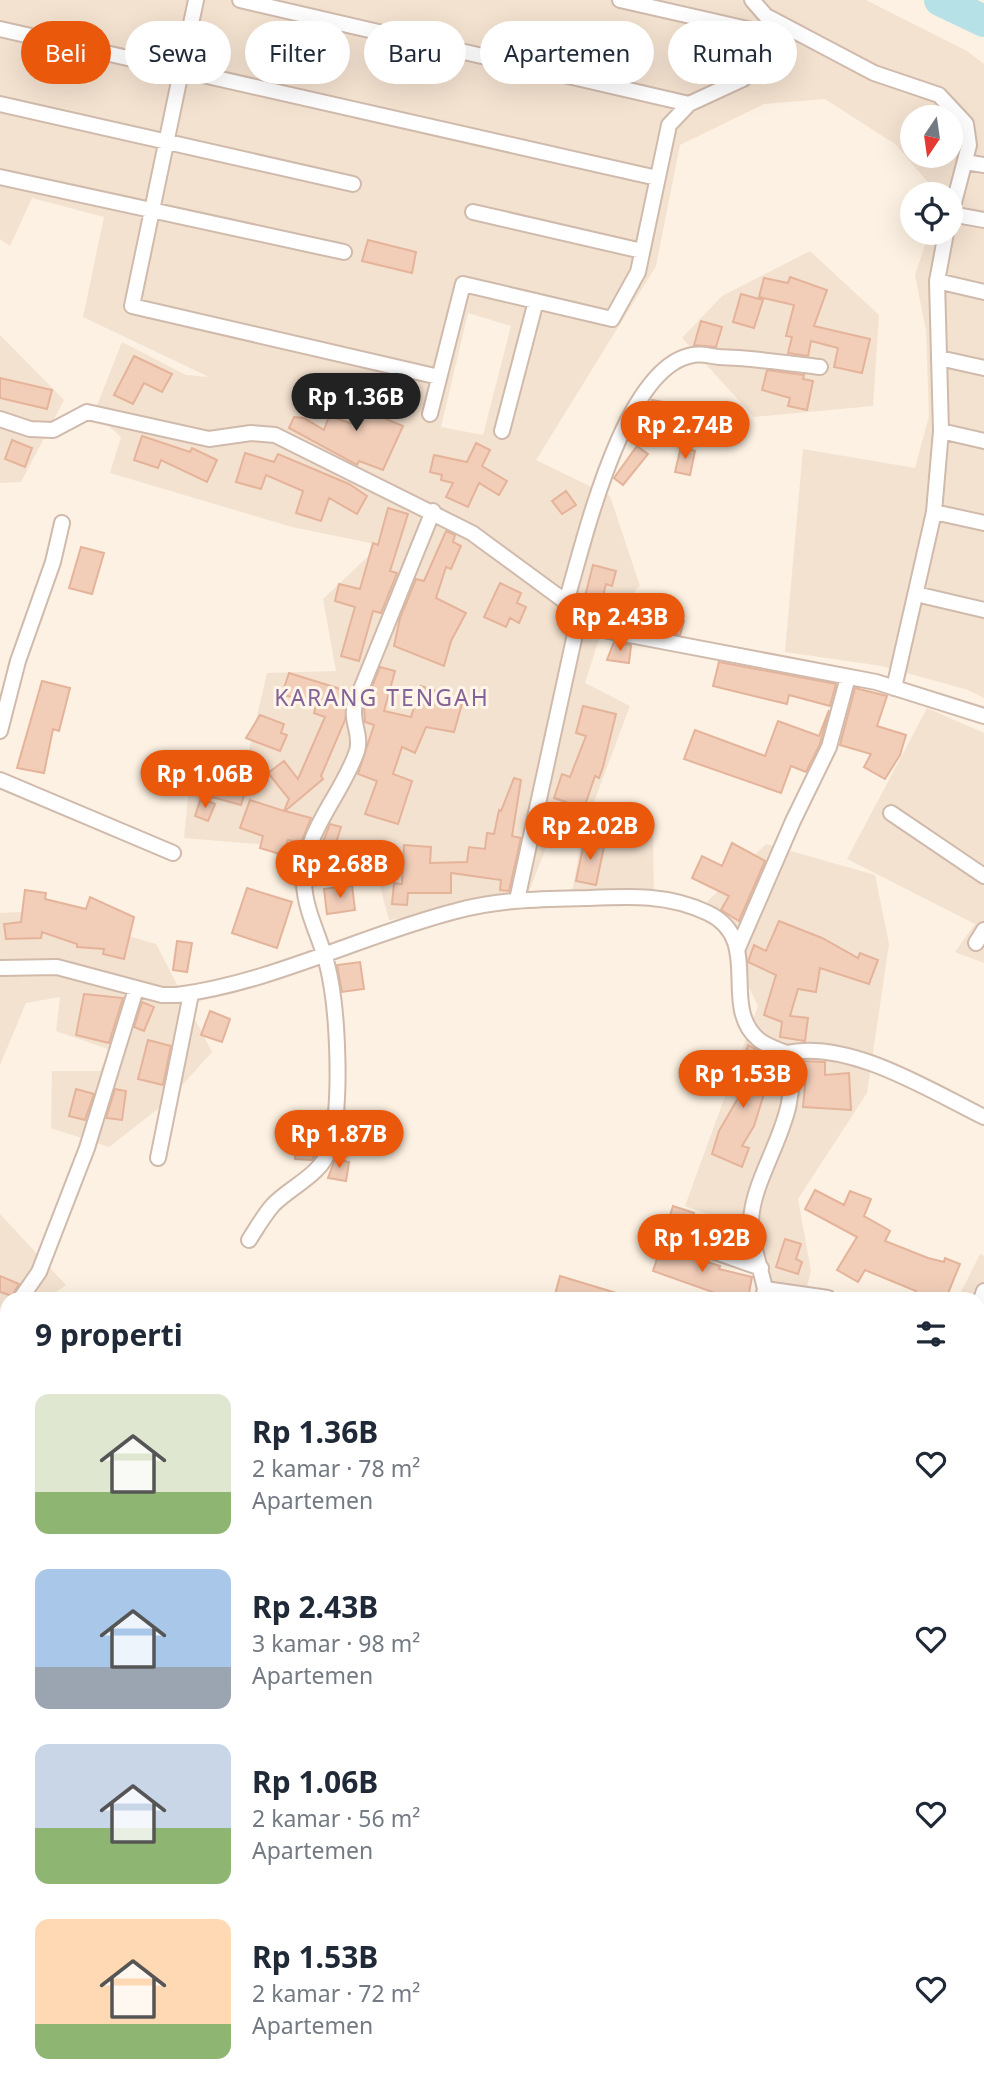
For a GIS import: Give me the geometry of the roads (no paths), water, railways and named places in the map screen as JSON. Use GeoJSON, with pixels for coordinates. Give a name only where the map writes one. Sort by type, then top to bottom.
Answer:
{"type":"FeatureCollection","features":[{"type":"Feature","properties":{"kind":"street"},"geometry":{"type":"LineString","coordinates":[[192,21],[196,0]]}},
{"type":"Feature","properties":{"kind":"street"},"geometry":{"type":"LineString","coordinates":[[240,0],[689,104]]}},
{"type":"Feature","properties":{"kind":"street"},"geometry":{"type":"LineString","coordinates":[[430,414],[463,284],[612,319],[638,272],[669,125],[689,104],[743,79],[752,30],[620,0]]}},
{"type":"Feature","properties":{"kind":"street"},"geometry":{"type":"LineString","coordinates":[[752,0],[766,16],[874,73],[939,95],[967,124],[969,145],[959,182]]}},
{"type":"Feature","properties":{"kind":"street"},"geometry":{"type":"LineString","coordinates":[[0,29],[125,58]]}},
{"type":"Feature","properties":{"kind":"street"},"geometry":{"type":"LineString","coordinates":[[231,82],[657,178]]}},
{"type":"Feature","properties":{"kind":"street"},"geometry":{"type":"LineString","coordinates":[[178,84],[132,306],[439,377]]}},
{"type":"Feature","properties":{"kind":"street"},"geometry":{"type":"LineString","coordinates":[[0,104],[353,184]]}},
{"type":"Feature","properties":{"kind":"street"},"geometry":{"type":"LineString","coordinates":[[964,162],[984,165]]}},
{"type":"Feature","properties":{"kind":"street"},"geometry":{"type":"LineString","coordinates":[[0,177],[344,252]]}},
{"type":"Feature","properties":{"kind":"street"},"geometry":{"type":"LineString","coordinates":[[473,212],[642,251]]}},
{"type":"Feature","properties":{"kind":"street"},"geometry":{"type":"LineString","coordinates":[[963,217],[984,220]]}},
{"type":"Feature","properties":{"kind":"street"},"geometry":{"type":"LineString","coordinates":[[894,688],[934,512],[941,432],[937,281],[944,245]]}},
{"type":"Feature","properties":{"kind":"street"},"geometry":{"type":"LineString","coordinates":[[937,281],[984,292]]}},
{"type":"Feature","properties":{"kind":"street"},"geometry":{"type":"LineString","coordinates":[[502,431],[536,301]]}},
{"type":"Feature","properties":{"kind":"street"},"geometry":{"type":"LineString","coordinates":[[566,602],[613,452],[642,393],[659,375],[681,359],[703,354],[820,368]]}},
{"type":"Feature","properties":{"kind":"street"},"geometry":{"type":"LineString","coordinates":[[939,358],[984,368]]}},
{"type":"Feature","properties":{"kind":"street"},"geometry":{"type":"LineString","coordinates":[[0,419],[30,429],[53,430],[87,412],[209,439],[251,433],[275,435],[433,511],[486,542],[566,602],[577,625],[517,900]]}},
{"type":"Feature","properties":{"kind":"street"},"geometry":{"type":"LineString","coordinates":[[941,432],[984,441]]}},
{"type":"Feature","properties":{"kind":"street"},"geometry":{"type":"LineString","coordinates":[[248,1240],[273,1205],[307,1177],[329,1151],[334,1116],[335,1035],[324,953],[307,905],[304,881],[306,863],[325,809],[343,782],[358,748],[359,739],[352,714],[355,704],[433,511]]}},
{"type":"Feature","properties":{"kind":"street"},"geometry":{"type":"LineString","coordinates":[[934,512],[984,523]]}},
{"type":"Feature","properties":{"kind":"street"},"geometry":{"type":"LineString","coordinates":[[0,731],[18,661],[53,562],[62,523]]}},
{"type":"Feature","properties":{"kind":"street"},"geometry":{"type":"LineString","coordinates":[[916,594],[984,610]]}},
{"type":"Feature","properties":{"kind":"street"},"geometry":{"type":"LineString","coordinates":[[577,625],[848,677],[894,688],[984,716]]}},
{"type":"Feature","properties":{"kind":"street"},"geometry":{"type":"LineString","coordinates":[[738,948],[793,821],[829,747],[848,677]]}},
{"type":"Feature","properties":{"kind":"street"},"geometry":{"type":"LineString","coordinates":[[0,780],[173,853]]}},
{"type":"Feature","properties":{"kind":"street"},"geometry":{"type":"LineString","coordinates":[[891,813],[984,876]]}},
{"type":"Feature","properties":{"kind":"street"},"geometry":{"type":"LineString","coordinates":[[0,968],[57,967],[162,995],[191,993],[292,968],[324,953],[460,910],[517,900],[639,896],[683,902],[711,914],[726,926],[738,948],[741,998],[747,1023],[757,1038],[786,1053],[807,1048],[829,1050],[911,1081],[984,1117]]}},
{"type":"Feature","properties":{"kind":"street"},"geometry":{"type":"LineString","coordinates":[[24,1292],[39,1272],[87,1148],[136,989]]}},
{"type":"Feature","properties":{"kind":"street"},"geometry":{"type":"LineString","coordinates":[[158,1158],[191,993]]}},
{"type":"Feature","properties":{"kind":"street"},"geometry":{"type":"LineString","coordinates":[[764,1292],[751,1219],[787,1112],[791,1076],[786,1053]]}},
{"type":"Feature","properties":{"kind":"street"},"geometry":{"type":"LineString","coordinates":[[664,1234],[761,1268]]}},
{"type":"Feature","properties":{"kind":"waterway"},"geometry":{"type":"LineString","coordinates":[[940,0],[984,21]]}},
{"type":"Feature","properties":{"kind":"district","name":"KARANG TENGAH"},"geometry":{"type":"Point","coordinates":[382,697]}}]}
